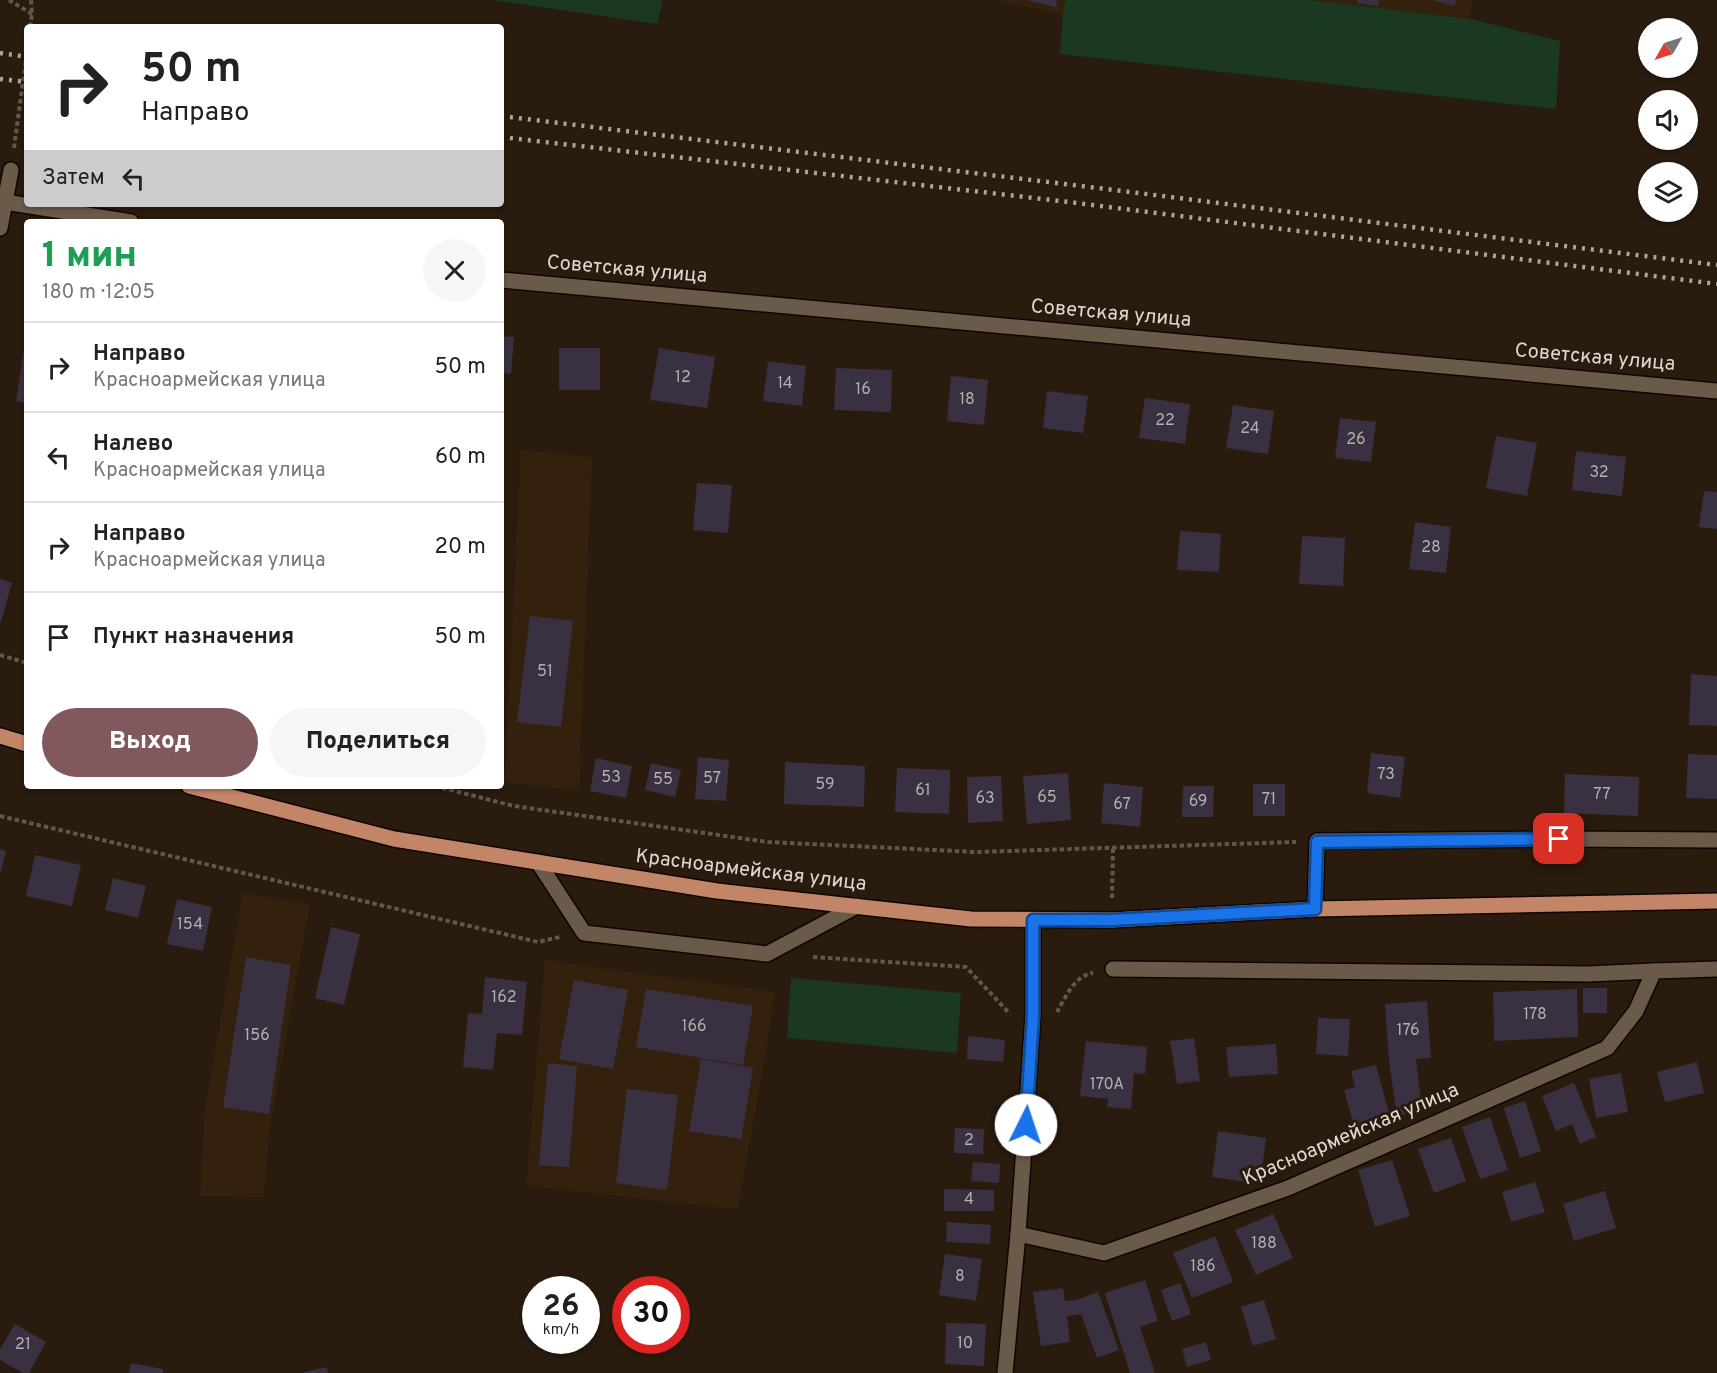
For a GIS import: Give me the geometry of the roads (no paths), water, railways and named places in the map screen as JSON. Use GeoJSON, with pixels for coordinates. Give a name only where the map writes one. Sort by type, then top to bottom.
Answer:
{"type":"FeatureCollection","features":[{"type":"Feature","properties":{"kind":"main road"},"geometry":{"type":"LineString","coordinates":[[0,736],[24,743]]}},
{"type":"Feature","properties":{"kind":"main road","name":"Красноармейская улица"},"geometry":{"type":"LineString","coordinates":[[201,789],[394,839],[717,891],[971,919],[1112,920],[1315,909],[1717,901]]}},
{"type":"Feature","properties":{"kind":"street"},"geometry":{"type":"LineString","coordinates":[[0,228],[11,170]]}},
{"type":"Feature","properties":{"kind":"street"},"geometry":{"type":"LineString","coordinates":[[5,202],[24,205]]}},
{"type":"Feature","properties":{"kind":"street"},"geometry":{"type":"LineString","coordinates":[[36,207],[112,219]]}},
{"type":"Feature","properties":{"kind":"street","name":"Советская улица"},"geometry":{"type":"LineString","coordinates":[[504,280],[1717,391]]}},
{"type":"Feature","properties":{"kind":"street"},"geometry":{"type":"LineString","coordinates":[[1315,909],[1317,842],[1717,840]]}},
{"type":"Feature","properties":{"kind":"street"},"geometry":{"type":"LineString","coordinates":[[538,862],[584,933],[768,954],[857,906]]}},
{"type":"Feature","properties":{"kind":"street"},"geometry":{"type":"LineString","coordinates":[[1005,1373],[1018,1234],[1033,1016],[1033,920]]}},
{"type":"Feature","properties":{"kind":"street"},"geometry":{"type":"LineString","coordinates":[[1113,969],[1588,974],[1717,969]]}},
{"type":"Feature","properties":{"kind":"street","name":"Красноармейская улица"},"geometry":{"type":"LineString","coordinates":[[1018,1234],[1104,1253],[1288,1188],[1607,1048],[1636,1011],[1654,970]]}},
{"type":"Feature","properties":{"kind":"railway"},"geometry":{"type":"LineString","coordinates":[[0,53],[24,57]]}},
{"type":"Feature","properties":{"kind":"railway"},"geometry":{"type":"LineString","coordinates":[[0,79],[24,82]]}},
{"type":"Feature","properties":{"kind":"railway"},"geometry":{"type":"LineString","coordinates":[[504,116],[1717,265]]}},
{"type":"Feature","properties":{"kind":"railway"},"geometry":{"type":"LineString","coordinates":[[504,137],[1069,202],[1717,284]]}}]}
